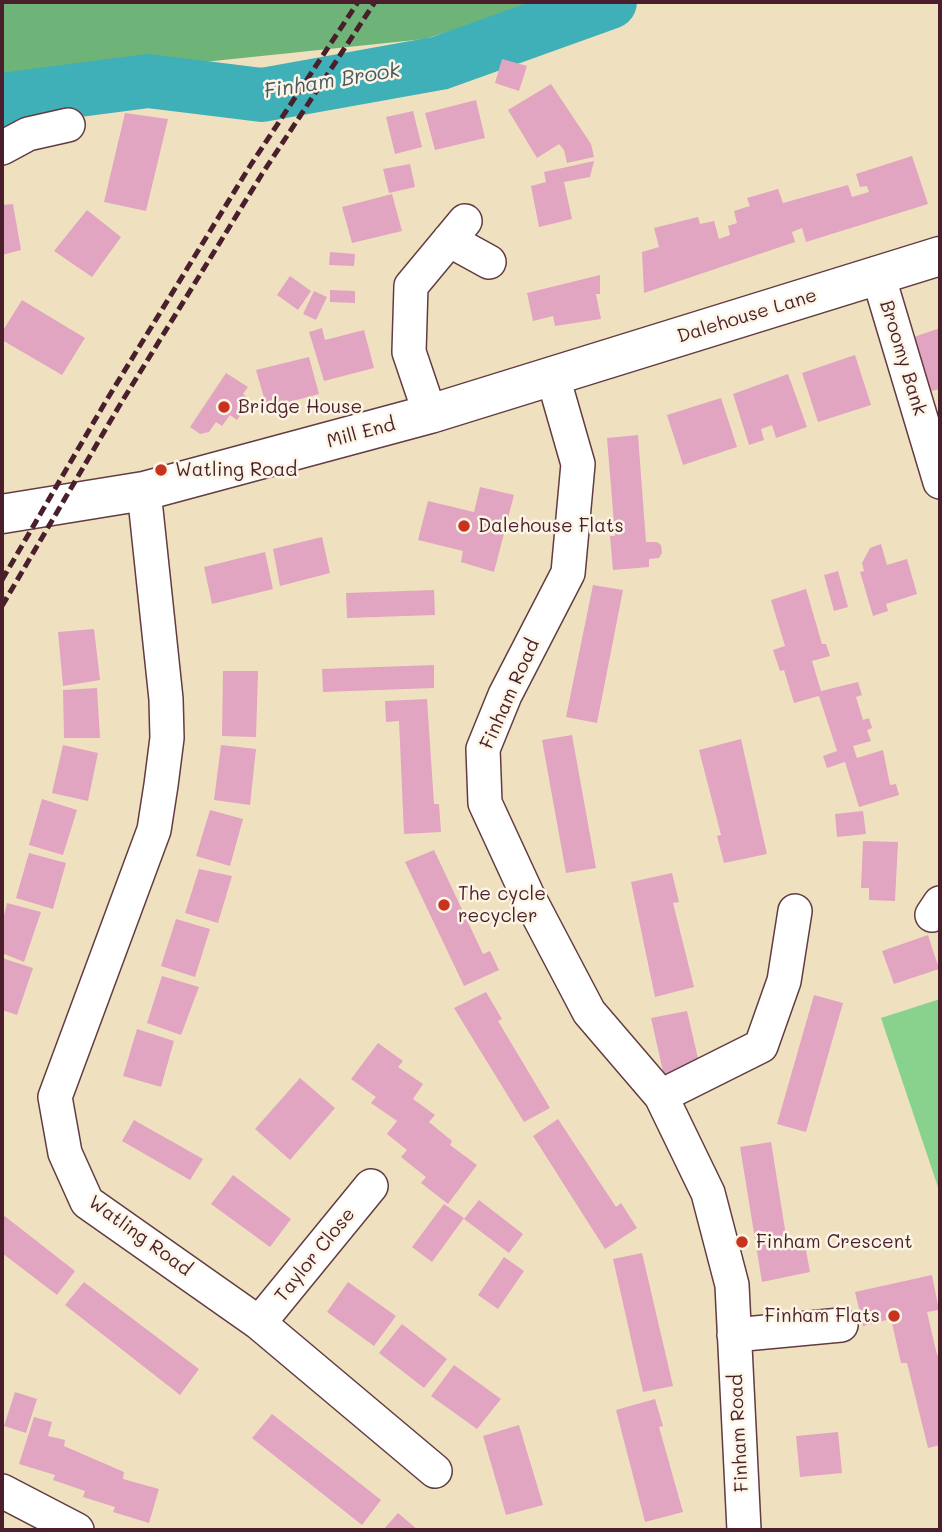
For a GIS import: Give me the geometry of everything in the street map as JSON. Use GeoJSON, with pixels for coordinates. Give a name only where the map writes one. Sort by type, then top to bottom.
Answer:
{"type":"FeatureCollection","features":[{"type":"Feature","properties":{"kind":"street"},"geometry":{"type":"LineString","coordinates":[[2,148],[28,134],[68,125]]}},
{"type":"Feature","properties":{"kind":"street"},"geometry":{"type":"LineString","coordinates":[[430,414],[410,352],[411,286],[457,230],[489,262]]}},
{"type":"Feature","properties":{"kind":"street","name":"Dalehouse Lane"},"geometry":{"type":"LineString","coordinates":[[553,377],[940,257]]}},
{"type":"Feature","properties":{"kind":"street","name":"Broomy Bank"},"geometry":{"type":"LineString","coordinates":[[878,275],[940,482]]}},
{"type":"Feature","properties":{"kind":"street","name":"Mill End"},"geometry":{"type":"LineString","coordinates":[[2,514],[144,491],[430,414],[553,377]]}},
{"type":"Feature","properties":{"kind":"street","name":"Finham Road"},"geometry":{"type":"LineString","coordinates":[[553,377],[578,464],[568,573],[505,695],[483,749],[485,803],[527,894],[589,1012],[661,1096],[708,1192],[732,1285],[744,1530]]}},
{"type":"Feature","properties":{"kind":"street","name":"Watling Road"},"geometry":{"type":"LineString","coordinates":[[144,491],[166,699],[167,738],[154,830],[55,1097],[65,1153],[87,1202],[259,1323],[435,1471]]}},
{"type":"Feature","properties":{"kind":"street"},"geometry":{"type":"LineString","coordinates":[[661,1096],[761,1046],[784,981],[795,911]]}},
{"type":"Feature","properties":{"kind":"street","name":"Taylor Close"},"geometry":{"type":"LineString","coordinates":[[259,1323],[371,1186]]}},
{"type":"Feature","properties":{"kind":"street"},"geometry":{"type":"LineString","coordinates":[[734,1335],[841,1325]]}},
{"type":"Feature","properties":{"kind":"street"},"geometry":{"type":"LineString","coordinates":[[2,1491],[77,1530]]}},
{"type":"Feature","properties":{"kind":"green space"},"geometry":{"type":"Polygon","coordinates":[[[2,2],[543,2],[425,39],[2,83],[2,2]]]}},
{"type":"Feature","properties":{"kind":"green space"},"geometry":{"type":"Polygon","coordinates":[[[940,999],[940,1193],[881,1018],[940,999]]]}},
{"type":"Feature","properties":{"kind":"building"},"geometry":{"type":"Polygon","coordinates":[[[502,59],[527,66],[519,91],[495,83],[502,59]]]}},
{"type":"Feature","properties":{"kind":"building"},"geometry":{"type":"Polygon","coordinates":[[[551,84],[591,144],[594,157],[567,163],[564,150],[559,144],[537,158],[508,110],[551,84]]]}},
{"type":"Feature","properties":{"kind":"building"},"geometry":{"type":"Polygon","coordinates":[[[476,100],[485,138],[435,150],[425,113],[476,100]]]}},
{"type":"Feature","properties":{"kind":"building"},"geometry":{"type":"Polygon","coordinates":[[[413,111],[422,147],[395,154],[386,117],[413,111]]]}},
{"type":"Feature","properties":{"kind":"building"},"geometry":{"type":"Polygon","coordinates":[[[125,113],[168,119],[146,211],[104,202],[125,113]]]}},
{"type":"Feature","properties":{"kind":"building"},"geometry":{"type":"Polygon","coordinates":[[[912,156],[928,204],[806,242],[802,228],[792,232],[795,242],[644,293],[642,252],[659,247],[654,228],[698,217],[700,224],[714,221],[719,239],[730,235],[728,226],[737,223],[734,211],[750,206],[747,198],[778,189],[783,203],[848,185],[852,197],[869,192],[867,186],[860,187],[856,174],[912,156]]]}},
{"type":"Feature","properties":{"kind":"building"},"geometry":{"type":"Polygon","coordinates":[[[594,161],[590,177],[564,182],[572,219],[539,227],[531,186],[546,182],[544,172],[594,161]]]}},
{"type":"Feature","properties":{"kind":"building"},"geometry":{"type":"Polygon","coordinates":[[[410,164],[415,187],[389,193],[383,169],[410,164]]]}},
{"type":"Feature","properties":{"kind":"building"},"geometry":{"type":"Polygon","coordinates":[[[392,194],[402,231],[352,243],[342,207],[392,194]]]}},
{"type":"Feature","properties":{"kind":"building"},"geometry":{"type":"Polygon","coordinates":[[[13,204],[21,250],[2,255],[2,205],[13,204]]]}},
{"type":"Feature","properties":{"kind":"building"},"geometry":{"type":"Polygon","coordinates":[[[87,210],[121,237],[92,277],[54,251],[87,210]]]}},
{"type":"Feature","properties":{"kind":"building"},"geometry":{"type":"Polygon","coordinates":[[[330,252],[355,254],[354,266],[329,265],[330,252]]]}},
{"type":"Feature","properties":{"kind":"building"},"geometry":{"type":"Polygon","coordinates":[[[600,275],[600,294],[596,294],[601,319],[555,326],[553,316],[533,321],[527,293],[600,275]]]}},
{"type":"Feature","properties":{"kind":"building"},"geometry":{"type":"Polygon","coordinates":[[[290,276],[311,291],[298,310],[277,295],[290,276]]]}},
{"type":"Feature","properties":{"kind":"building"},"geometry":{"type":"Polygon","coordinates":[[[330,290],[355,291],[355,303],[330,302],[330,290]]]}},
{"type":"Feature","properties":{"kind":"building"},"geometry":{"type":"Polygon","coordinates":[[[314,291],[327,297],[316,320],[303,314],[314,291]]]}},
{"type":"Feature","properties":{"kind":"building"},"geometry":{"type":"Polygon","coordinates":[[[22,300],[85,338],[62,375],[2,340],[2,332],[22,300]]]}},
{"type":"Feature","properties":{"kind":"building"},"geometry":{"type":"Polygon","coordinates":[[[322,328],[325,340],[364,330],[374,368],[324,381],[309,332],[322,328]]]}},
{"type":"Feature","properties":{"kind":"building"},"geometry":{"type":"Polygon","coordinates":[[[940,328],[940,389],[927,392],[911,338],[940,328]]]}},
{"type":"Feature","properties":{"kind":"building"},"geometry":{"type":"Polygon","coordinates":[[[855,355],[871,405],[818,422],[802,373],[855,355]]]}},
{"type":"Feature","properties":{"kind":"building"},"geometry":{"type":"Polygon","coordinates":[[[309,357],[319,394],[267,408],[256,370],[309,357]]]}},
{"type":"Feature","properties":{"kind":"building","name":"Bridge House"},"geometry":{"type":"Polygon","coordinates":[[[226,373],[248,387],[243,394],[251,400],[237,420],[230,415],[222,426],[216,422],[209,432],[200,434],[190,427],[226,373]]]}},
{"type":"Feature","properties":{"kind":"building"},"geometry":{"type":"Polygon","coordinates":[[[788,374],[807,427],[776,438],[772,425],[761,429],[764,440],[749,445],[733,394],[788,374]]]}},
{"type":"Feature","properties":{"kind":"building"},"geometry":{"type":"Polygon","coordinates":[[[721,398],[737,447],[683,465],[667,415],[721,398]]]}},
{"type":"Feature","properties":{"kind":"building"},"geometry":{"type":"Polygon","coordinates":[[[638,435],[646,542],[657,542],[661,545],[662,553],[659,558],[649,559],[649,567],[613,570],[610,536],[615,536],[607,438],[638,435]]]}},
{"type":"Feature","properties":{"kind":"building","name":"Dalehouse Flats"},"geometry":{"type":"Polygon","coordinates":[[[480,487],[514,495],[494,572],[461,562],[463,551],[418,540],[428,501],[474,512],[480,487]]]}},
{"type":"Feature","properties":{"kind":"building"},"geometry":{"type":"Polygon","coordinates":[[[322,537],[330,573],[280,586],[273,549],[322,537]]]}},
{"type":"Feature","properties":{"kind":"building"},"geometry":{"type":"Polygon","coordinates":[[[881,544],[887,565],[907,559],[917,594],[886,604],[888,611],[873,616],[860,572],[864,571],[862,563],[870,548],[881,544]]]}},
{"type":"Feature","properties":{"kind":"building"},"geometry":{"type":"Polygon","coordinates":[[[265,552],[273,589],[212,604],[204,567],[265,552]]]}},
{"type":"Feature","properties":{"kind":"building"},"geometry":{"type":"Polygon","coordinates":[[[838,571],[848,607],[834,611],[824,575],[838,571]]]}},
{"type":"Feature","properties":{"kind":"building"},"geometry":{"type":"Polygon","coordinates":[[[593,585],[623,590],[597,723],[566,717],[593,585]]]}},
{"type":"Feature","properties":{"kind":"building"},"geometry":{"type":"Polygon","coordinates":[[[806,589],[822,644],[826,644],[830,656],[812,661],[821,691],[858,682],[862,695],[856,697],[863,720],[869,718],[872,728],[867,730],[871,741],[853,746],[857,758],[883,750],[890,785],[896,784],[899,795],[859,807],[845,762],[827,768],[823,756],[837,751],[819,696],[794,703],[784,670],[780,671],[773,650],[785,646],[771,600],[806,589]]]}},
{"type":"Feature","properties":{"kind":"building"},"geometry":{"type":"Polygon","coordinates":[[[434,590],[435,615],[347,618],[346,593],[434,590]]]}},
{"type":"Feature","properties":{"kind":"building"},"geometry":{"type":"Polygon","coordinates":[[[94,629],[100,680],[63,686],[58,632],[94,629]]]}},
{"type":"Feature","properties":{"kind":"building"},"geometry":{"type":"Polygon","coordinates":[[[434,665],[434,688],[323,692],[322,669],[434,665]]]}},
{"type":"Feature","properties":{"kind":"building"},"geometry":{"type":"Polygon","coordinates":[[[223,671],[258,671],[256,737],[222,736],[223,671]]]}},
{"type":"Feature","properties":{"kind":"building"},"geometry":{"type":"Polygon","coordinates":[[[97,688],[100,738],[64,738],[63,690],[97,688]]]}},
{"type":"Feature","properties":{"kind":"building"},"geometry":{"type":"Polygon","coordinates":[[[427,699],[434,804],[439,804],[441,832],[404,834],[399,721],[386,722],[385,701],[427,699]]]}},
{"type":"Feature","properties":{"kind":"building"},"geometry":{"type":"Polygon","coordinates":[[[572,735],[596,868],[566,873],[542,740],[572,735]]]}},
{"type":"Feature","properties":{"kind":"building"},"geometry":{"type":"Polygon","coordinates":[[[741,739],[767,854],[724,863],[717,836],[721,835],[699,750],[741,739]]]}},
{"type":"Feature","properties":{"kind":"building"},"geometry":{"type":"Polygon","coordinates":[[[63,745],[98,753],[88,801],[52,793],[63,745]]]}},
{"type":"Feature","properties":{"kind":"building"},"geometry":{"type":"Polygon","coordinates":[[[221,745],[256,749],[250,805],[214,800],[221,745]]]}},
{"type":"Feature","properties":{"kind":"building"},"geometry":{"type":"Polygon","coordinates":[[[42,799],[77,810],[63,855],[29,845],[42,799]]]}},
{"type":"Feature","properties":{"kind":"building"},"geometry":{"type":"Polygon","coordinates":[[[210,810],[243,819],[230,866],[196,856],[210,810]]]}},
{"type":"Feature","properties":{"kind":"building"},"geometry":{"type":"Polygon","coordinates":[[[863,811],[866,834],[837,837],[835,814],[863,811]]]}},
{"type":"Feature","properties":{"kind":"building"},"geometry":{"type":"Polygon","coordinates":[[[863,841],[898,842],[895,901],[869,900],[869,888],[861,888],[863,841]]]}},
{"type":"Feature","properties":{"kind":"building"},"geometry":{"type":"Polygon","coordinates":[[[434,850],[483,954],[490,951],[499,970],[464,986],[405,862],[434,850]]]}},
{"type":"Feature","properties":{"kind":"building"},"geometry":{"type":"Polygon","coordinates":[[[29,853],[66,863],[53,909],[16,898],[29,853]]]}},
{"type":"Feature","properties":{"kind":"building"},"geometry":{"type":"Polygon","coordinates":[[[199,869],[232,876],[218,923],[185,913],[199,869]]]}},
{"type":"Feature","properties":{"kind":"building"},"geometry":{"type":"Polygon","coordinates":[[[672,873],[679,902],[673,903],[694,987],[655,997],[631,882],[672,873]]]}},
{"type":"Feature","properties":{"kind":"building"},"geometry":{"type":"Polygon","coordinates":[[[7,903],[41,912],[24,962],[2,953],[2,924],[7,903]]]}},
{"type":"Feature","properties":{"kind":"building"},"geometry":{"type":"Polygon","coordinates":[[[176,919],[210,929],[195,977],[161,966],[176,919]]]}},
{"type":"Feature","properties":{"kind":"building"},"geometry":{"type":"Polygon","coordinates":[[[928,935],[939,969],[894,984],[882,951],[928,935]]]}},
{"type":"Feature","properties":{"kind":"building"},"geometry":{"type":"Polygon","coordinates":[[[2,958],[33,968],[17,1015],[2,1010],[2,958]]]}},
{"type":"Feature","properties":{"kind":"building"},"geometry":{"type":"Polygon","coordinates":[[[162,976],[199,987],[181,1035],[147,1023],[162,976]]]}},
{"type":"Feature","properties":{"kind":"building"},"geometry":{"type":"Polygon","coordinates":[[[486,992],[502,1019],[498,1021],[550,1108],[524,1122],[454,1008],[486,992]]]}},
{"type":"Feature","properties":{"kind":"building"},"geometry":{"type":"Polygon","coordinates":[[[814,995],[843,1003],[806,1132],[777,1124],[814,995]]]}},
{"type":"Feature","properties":{"kind":"building"},"geometry":{"type":"Polygon","coordinates":[[[687,1011],[700,1067],[664,1076],[651,1018],[687,1011]]]}},
{"type":"Feature","properties":{"kind":"building"},"geometry":{"type":"Polygon","coordinates":[[[137,1029],[174,1041],[161,1087],[123,1076],[137,1029]]]}},
{"type":"Feature","properties":{"kind":"building"},"geometry":{"type":"Polygon","coordinates":[[[378,1043],[403,1061],[398,1067],[423,1084],[413,1099],[435,1115],[429,1122],[452,1141],[450,1145],[477,1165],[448,1204],[421,1183],[426,1177],[401,1157],[407,1150],[387,1134],[397,1121],[371,1103],[376,1097],[351,1079],[378,1043]]]}},
{"type":"Feature","properties":{"kind":"building"},"geometry":{"type":"Polygon","coordinates":[[[300,1078],[335,1108],[290,1160],[255,1129],[300,1078]]]}},
{"type":"Feature","properties":{"kind":"building"},"geometry":{"type":"Polygon","coordinates":[[[558,1119],[616,1207],[621,1203],[637,1228],[605,1249],[533,1136],[558,1119]]]}},
{"type":"Feature","properties":{"kind":"building"},"geometry":{"type":"Polygon","coordinates":[[[134,1120],[203,1159],[190,1180],[122,1141],[134,1120]]]}},
{"type":"Feature","properties":{"kind":"building"},"geometry":{"type":"Polygon","coordinates":[[[771,1142],[788,1248],[805,1245],[810,1272],[762,1282],[740,1147],[771,1142]]]}},
{"type":"Feature","properties":{"kind":"building"},"geometry":{"type":"Polygon","coordinates":[[[233,1175],[291,1219],[270,1247],[211,1204],[233,1175]]]}},
{"type":"Feature","properties":{"kind":"building"},"geometry":{"type":"Polygon","coordinates":[[[479,1200],[523,1234],[509,1253],[464,1219],[479,1200]]]}},
{"type":"Feature","properties":{"kind":"building"},"geometry":{"type":"Polygon","coordinates":[[[444,1204],[464,1218],[432,1262],[412,1247],[444,1204]]]}},
{"type":"Feature","properties":{"kind":"building"},"geometry":{"type":"Polygon","coordinates":[[[2,1214],[75,1271],[57,1295],[2,1253],[2,1214]]]}},
{"type":"Feature","properties":{"kind":"building"},"geometry":{"type":"Polygon","coordinates":[[[642,1253],[673,1386],[643,1392],[613,1259],[642,1253]]]}},
{"type":"Feature","properties":{"kind":"building"},"geometry":{"type":"Polygon","coordinates":[[[504,1257],[524,1271],[498,1309],[478,1295],[504,1257]]]}},
{"type":"Feature","properties":{"kind":"building","name":"Finham Flats"},"geometry":{"type":"Polygon","coordinates":[[[932,1275],[939,1310],[927,1312],[937,1355],[940,1354],[940,1445],[928,1448],[907,1363],[901,1363],[891,1319],[863,1326],[855,1292],[932,1275]]]}},
{"type":"Feature","properties":{"kind":"building"},"geometry":{"type":"Polygon","coordinates":[[[84,1282],[199,1369],[180,1395],[65,1305],[84,1282]]]}},
{"type":"Feature","properties":{"kind":"building"},"geometry":{"type":"Polygon","coordinates":[[[348,1282],[396,1316],[374,1346],[327,1312],[348,1282]]]}},
{"type":"Feature","properties":{"kind":"building"},"geometry":{"type":"Polygon","coordinates":[[[402,1324],[447,1359],[424,1388],[379,1353],[402,1324]]]}},
{"type":"Feature","properties":{"kind":"building"},"geometry":{"type":"Polygon","coordinates":[[[454,1365],[501,1399],[477,1429],[431,1396],[454,1365]]]}},
{"type":"Feature","properties":{"kind":"building"},"geometry":{"type":"Polygon","coordinates":[[[15,1392],[37,1399],[26,1433],[4,1426],[15,1392]]]}},
{"type":"Feature","properties":{"kind":"building"},"geometry":{"type":"Polygon","coordinates":[[[655,1399],[663,1426],[659,1427],[683,1512],[645,1522],[616,1410],[655,1399]]]}},
{"type":"Feature","properties":{"kind":"building"},"geometry":{"type":"Polygon","coordinates":[[[272,1414],[381,1500],[362,1525],[252,1438],[272,1414]]]}},
{"type":"Feature","properties":{"kind":"building"},"geometry":{"type":"Polygon","coordinates":[[[34,1417],[52,1422],[48,1436],[65,1440],[64,1446],[124,1472],[123,1479],[159,1489],[149,1523],[113,1512],[115,1507],[83,1497],[85,1491],[53,1480],[55,1475],[19,1464],[34,1417]]]}},
{"type":"Feature","properties":{"kind":"building"},"geometry":{"type":"Polygon","coordinates":[[[519,1425],[543,1505],[506,1515],[483,1436],[519,1425]]]}},
{"type":"Feature","properties":{"kind":"building"},"geometry":{"type":"Polygon","coordinates":[[[838,1432],[842,1473],[800,1477],[796,1436],[838,1432]]]}},
{"type":"Feature","properties":{"kind":"building"},"geometry":{"type":"Polygon","coordinates":[[[398,1513],[418,1530],[383,1530],[398,1513]]]}},
{"type":"Feature","properties":{"kind":"waterway","name":"Finham Brook"},"geometry":{"type":"LineString","coordinates":[[2,100],[148,81],[262,95],[440,63],[610,2]]}},
{"type":"Feature","properties":{"kind":"railway"},"geometry":{"type":"LineString","coordinates":[[2,580],[106,401],[250,166],[358,2]]}},
{"type":"Feature","properties":{"kind":"railway"},"geometry":{"type":"LineString","coordinates":[[2,606],[118,408],[262,174],[375,2]]}},
{"type":"Feature","properties":{"kind":"place","name":"Bridge House"},"geometry":{"type":"Point","coordinates":[224,407]}},
{"type":"Feature","properties":{"kind":"place","name":"Watling Road"},"geometry":{"type":"Point","coordinates":[161,470]}},
{"type":"Feature","properties":{"kind":"place","name":"Dalehouse Flats"},"geometry":{"type":"Point","coordinates":[464,526]}},
{"type":"Feature","properties":{"kind":"place","name":"The cycle recycler"},"geometry":{"type":"Point","coordinates":[444,905]}},
{"type":"Feature","properties":{"kind":"place","name":"Finham Crescent"},"geometry":{"type":"Point","coordinates":[742,1242]}},
{"type":"Feature","properties":{"kind":"place","name":"Finham Flats"},"geometry":{"type":"Point","coordinates":[894,1316]}}]}
